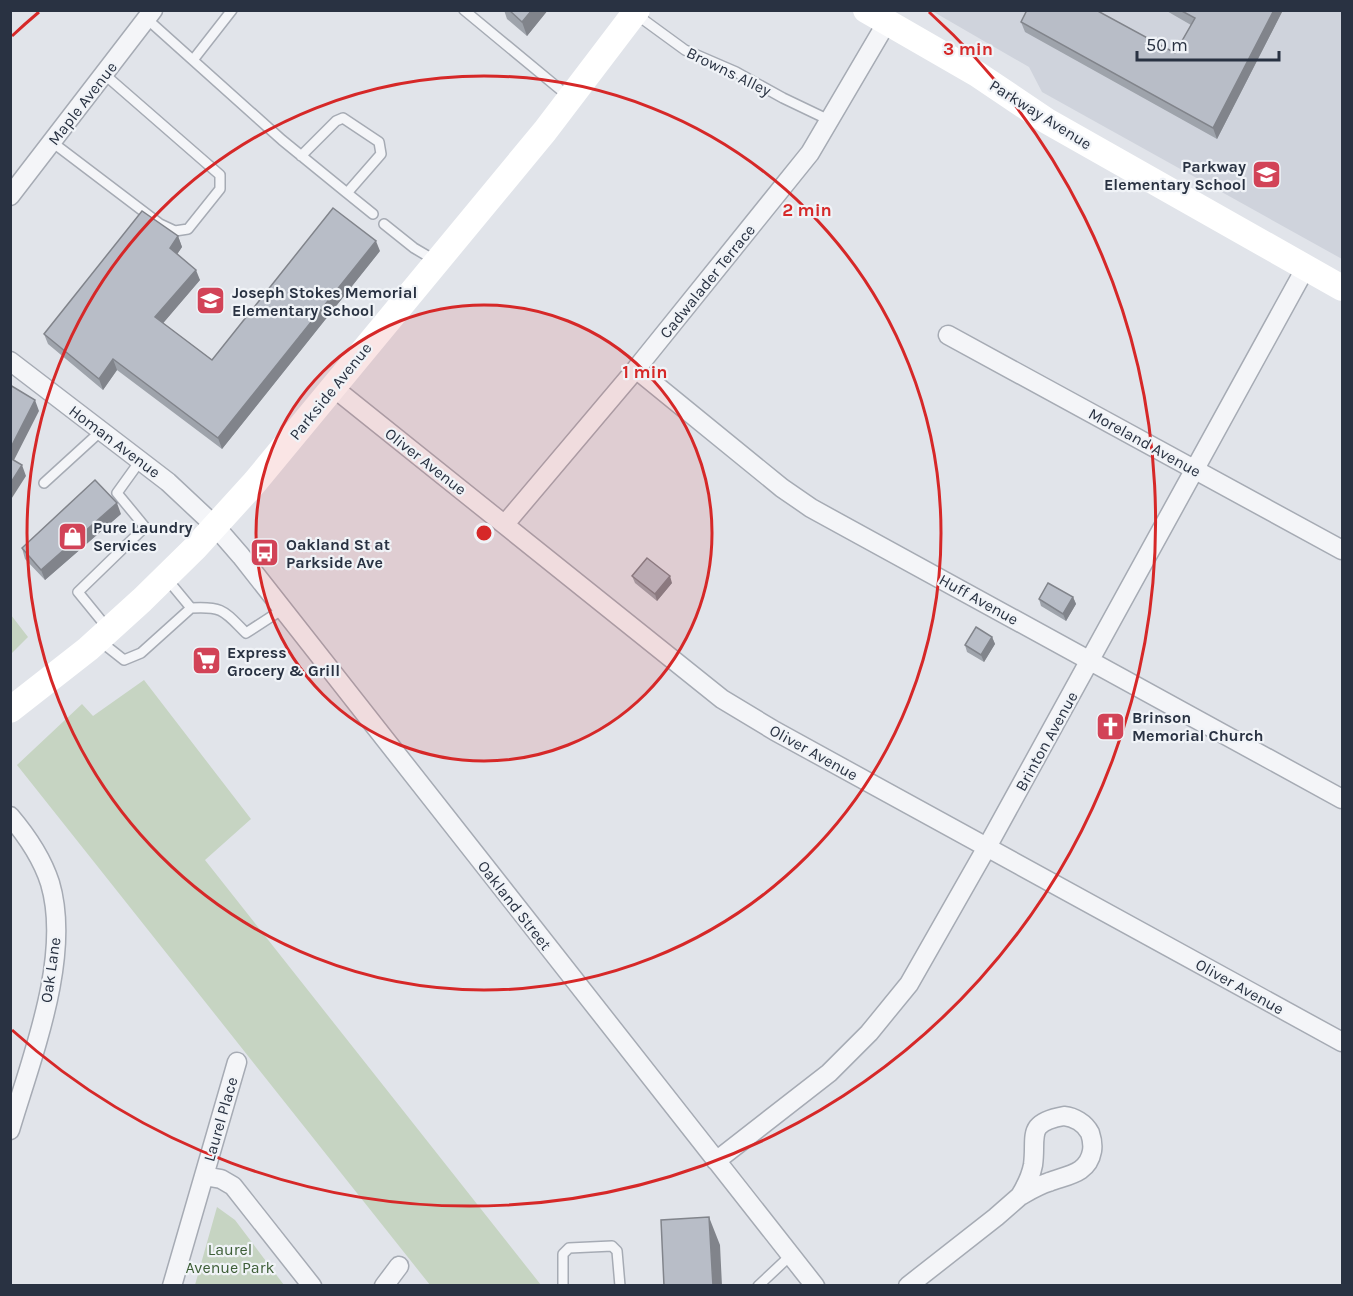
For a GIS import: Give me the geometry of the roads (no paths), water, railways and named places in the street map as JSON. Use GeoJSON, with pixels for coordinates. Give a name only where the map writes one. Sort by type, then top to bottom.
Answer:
{"type":"FeatureCollection","features":[{"type":"Feature","properties":{"kind":"main road","name":"Parkside Avenue"},"geometry":{"type":"LineString","coordinates":[[10,710],[104,635],[166,577],[215,526],[334,388],[570,98],[636,12]]}},
{"type":"Feature","properties":{"kind":"main road","name":"Parkway Avenue"},"geometry":{"type":"LineString","coordinates":[[876,16],[977,74],[1047,121],[1342,288]]}},
{"type":"Feature","properties":{"kind":"street","name":"Maple Avenue"},"geometry":{"type":"LineString","coordinates":[[10,196],[150,15]]}},
{"type":"Feature","properties":{"kind":"street","name":"Cadwalader Terrace"},"geometry":{"type":"LineString","coordinates":[[505,524],[636,369],[810,153],[829,120],[876,16]]}},
{"type":"Feature","properties":{"kind":"street","name":"Brinton Avenue"},"geometry":{"type":"LineString","coordinates":[[716,1161],[829,1072],[869,1033],[909,984],[1090,661],[1306,267]]}},
{"type":"Feature","properties":{"kind":"street","name":"Moreland Avenue"},"geometry":{"type":"LineString","coordinates":[[948,335],[1342,550]]}},
{"type":"Feature","properties":{"kind":"street","name":"Homan Avenue"},"geometry":{"type":"LineString","coordinates":[[10,361],[168,482],[215,526]]}},
{"type":"Feature","properties":{"kind":"street","name":"Huff Avenue"},"geometry":{"type":"LineString","coordinates":[[636,369],[782,488],[811,508],[1342,799]]}},
{"type":"Feature","properties":{"kind":"street","name":"Oliver Avenue"},"geometry":{"type":"LineString","coordinates":[[334,388],[722,699],[775,731],[1342,1042]]}},
{"type":"Feature","properties":{"kind":"street","name":"Oakland Street"},"geometry":{"type":"LineString","coordinates":[[215,526],[283,609],[815,1286]]}},
{"type":"Feature","properties":{"kind":"street","name":"Oak Lane"},"geometry":{"type":"LineString","coordinates":[[10,816],[25,833],[50,883],[56,931],[54,968],[46,1005],[10,1130]]}},
{"type":"Feature","properties":{"kind":"street","name":"Laurel Place"},"geometry":{"type":"LineString","coordinates":[[172,1286],[237,1062]]}},
{"type":"Feature","properties":{"kind":"street"},"geometry":{"type":"LineString","coordinates":[[908,1286],[1020,1196],[1048,1182],[1075,1174],[1083,1168],[1091,1158],[1093,1145],[1090,1132],[1084,1125],[1071,1117],[1064,1116],[1049,1119],[1039,1126],[1033,1138],[1031,1175],[1020,1196]]}},
{"type":"Feature","properties":{"kind":"street","name":"Laurel Place"},"geometry":{"type":"LineString","coordinates":[[204,1176],[221,1179],[233,1186],[312,1286]]}},
{"type":"Feature","properties":{"kind":"street"},"geometry":{"type":"LineString","coordinates":[[384,1286],[399,1266]]}},
{"type":"Feature","properties":{"kind":"lane"},"geometry":{"type":"LineString","coordinates":[[193,60],[232,10]]}},
{"type":"Feature","properties":{"kind":"lane"},"geometry":{"type":"LineString","coordinates":[[464,10],[570,98]]}},
{"type":"Feature","properties":{"kind":"lane","name":"Browns Alley"},"geometry":{"type":"LineString","coordinates":[[636,12],[685,50],[736,72],[829,120]]}},
{"type":"Feature","properties":{"kind":"lane"},"geometry":{"type":"LineString","coordinates":[[150,15],[193,60],[301,156],[373,214]]}},
{"type":"Feature","properties":{"kind":"lane"},"geometry":{"type":"LineString","coordinates":[[52,141],[142,211],[175,231],[188,229],[220,189],[220,175],[104,74]]}},
{"type":"Feature","properties":{"kind":"lane"},"geometry":{"type":"LineString","coordinates":[[301,156],[336,121],[343,118],[379,142],[381,154],[347,193]]}},
{"type":"Feature","properties":{"kind":"lane"},"geometry":{"type":"LineString","coordinates":[[384,224],[414,248],[437,262]]}},
{"type":"Feature","properties":{"kind":"lane"},"geometry":{"type":"LineString","coordinates":[[44,483],[100,432]]}},
{"type":"Feature","properties":{"kind":"lane"},"geometry":{"type":"LineString","coordinates":[[140,461],[117,493],[145,527],[78,591],[104,635],[124,660],[141,653],[191,608],[208,607],[224,610],[246,633],[283,609]]}},
{"type":"Feature","properties":{"kind":"lane"},"geometry":{"type":"LineString","coordinates":[[166,577],[191,608]]}},
{"type":"Feature","properties":{"kind":"lane"},"geometry":{"type":"LineString","coordinates":[[563,1286],[563,1254],[570,1248],[612,1246],[617,1251],[620,1286]]}},
{"type":"Feature","properties":{"kind":"lane"},"geometry":{"type":"LineString","coordinates":[[758,1286],[791,1256]]}},
{"type":"Feature","properties":{"kind":"place","name":"Parkway Elementary School"},"geometry":{"type":"Point","coordinates":[1267,175]}},
{"type":"Feature","properties":{"kind":"place","name":"Joseph Stokes Memorial Elementary School"},"geometry":{"type":"Point","coordinates":[211,301]}},
{"type":"Feature","properties":{"kind":"place","name":"Pure Laundry Services"},"geometry":{"type":"Point","coordinates":[72,536]}},
{"type":"Feature","properties":{"kind":"place","name":"Oakland St at Parkside Ave"},"geometry":{"type":"Point","coordinates":[265,553]}},
{"type":"Feature","properties":{"kind":"place","name":"Express Grocery & Grill"},"geometry":{"type":"Point","coordinates":[206,661]}},
{"type":"Feature","properties":{"kind":"place","name":"Brinson Memorial Church"},"geometry":{"type":"Point","coordinates":[1111,726]}},
{"type":"Feature","properties":{"kind":"park label","name":"Laurel Avenue Park"},"geometry":{"type":"Point","coordinates":[230,1258]}}]}
